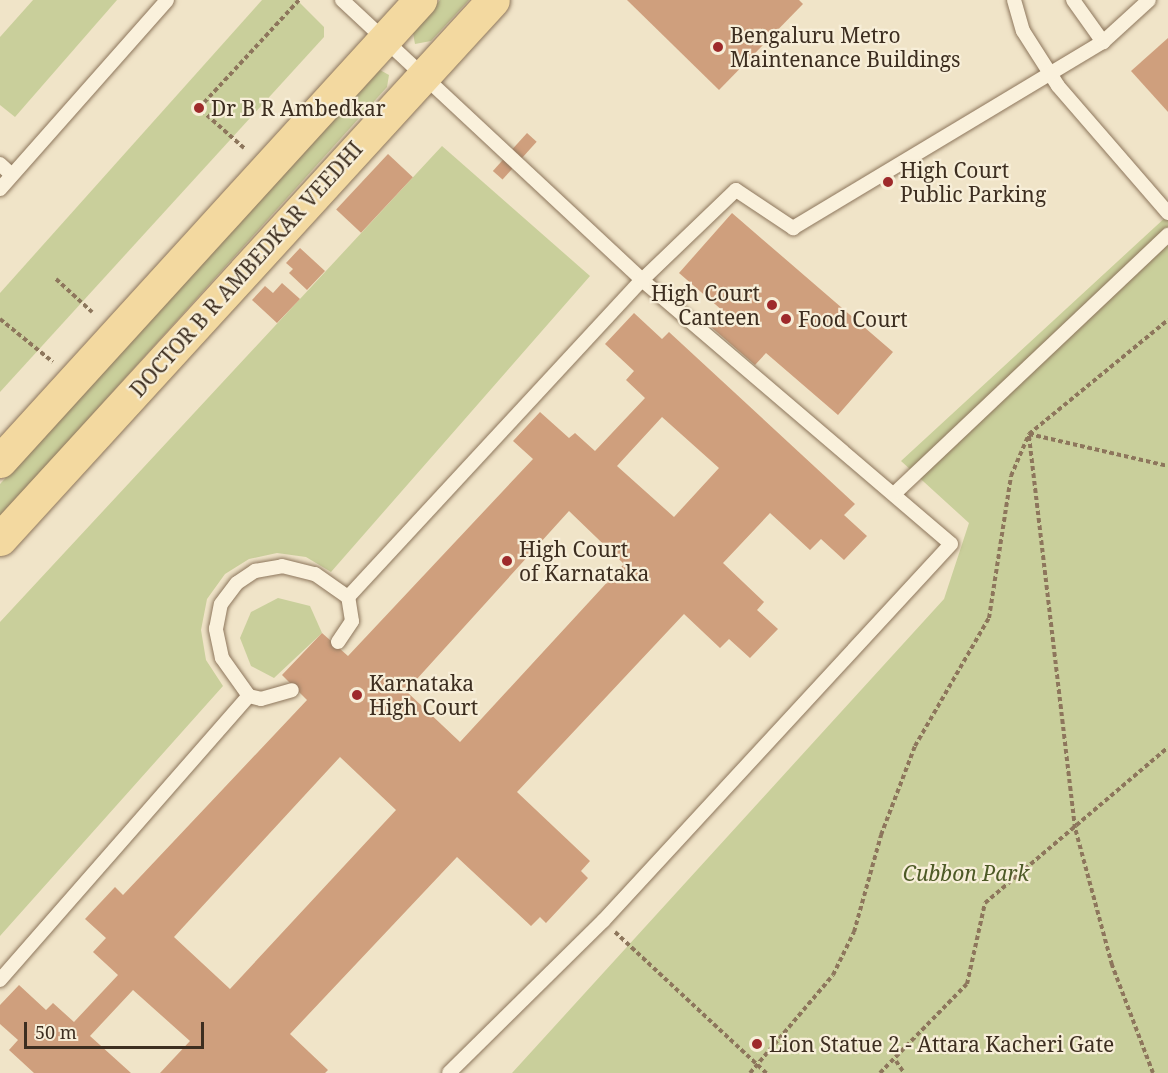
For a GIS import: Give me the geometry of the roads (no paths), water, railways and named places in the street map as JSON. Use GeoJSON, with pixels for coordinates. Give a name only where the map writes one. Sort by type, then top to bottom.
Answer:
{"type":"FeatureCollection","features":[{"type":"Feature","properties":{"kind":"main road"},"geometry":{"type":"LineString","coordinates":[[0,461],[382,38],[420,0]]}},
{"type":"Feature","properties":{"kind":"main road","name":"DOCTOR B R AMBEDKAR VEEDHI"},"geometry":{"type":"LineString","coordinates":[[0,539],[493,0]]}},
{"type":"Feature","properties":{"kind":"lane"},"geometry":{"type":"LineString","coordinates":[[0,189],[167,0]]}},
{"type":"Feature","properties":{"kind":"lane"},"geometry":{"type":"LineString","coordinates":[[342,0],[642,280],[895,493],[951,544],[603,921],[449,1073]]}},
{"type":"Feature","properties":{"kind":"lane"},"geometry":{"type":"LineString","coordinates":[[1014,0],[1023,31],[1050,73],[1168,213]]}},
{"type":"Feature","properties":{"kind":"lane"},"geometry":{"type":"LineString","coordinates":[[1073,0],[1103,42]]}},
{"type":"Feature","properties":{"kind":"lane"},"geometry":{"type":"LineString","coordinates":[[348,597],[642,280],[736,190],[793,228],[1103,42],[1149,0]]}},
{"type":"Feature","properties":{"kind":"lane"},"geometry":{"type":"LineString","coordinates":[[0,164],[12,175]]}},
{"type":"Feature","properties":{"kind":"lane"},"geometry":{"type":"LineString","coordinates":[[895,493],[1168,235]]}},
{"type":"Feature","properties":{"kind":"lane"},"geometry":{"type":"LineString","coordinates":[[292,690],[261,699],[249,696],[226,668],[217,637],[221,604],[237,583],[255,571],[282,566],[315,574],[348,597],[352,621],[338,642]]}},
{"type":"Feature","properties":{"kind":"lane"},"geometry":{"type":"LineString","coordinates":[[0,980],[249,696]]}},
{"type":"Feature","properties":{"kind":"place","name":"Bengaluru Metro Maintenance Buildings"},"geometry":{"type":"Point","coordinates":[718,47]}},
{"type":"Feature","properties":{"kind":"place","name":"Dr B R Ambedkar"},"geometry":{"type":"Point","coordinates":[199,108]}},
{"type":"Feature","properties":{"kind":"place","name":"High Court Public Parking"},"geometry":{"type":"Point","coordinates":[888,182]}},
{"type":"Feature","properties":{"kind":"place","name":"High Court Canteen"},"geometry":{"type":"Point","coordinates":[772,305]}},
{"type":"Feature","properties":{"kind":"place","name":"Food Court"},"geometry":{"type":"Point","coordinates":[786,319]}},
{"type":"Feature","properties":{"kind":"place","name":"High Court of Karnataka"},"geometry":{"type":"Point","coordinates":[507,561]}},
{"type":"Feature","properties":{"kind":"place","name":"Karnataka High Court"},"geometry":{"type":"Point","coordinates":[357,695]}},
{"type":"Feature","properties":{"kind":"place","name":"Lion Statue 2 - Attara Kacheri Gate"},"geometry":{"type":"Point","coordinates":[757,1044]}},
{"type":"Feature","properties":{"kind":"park label","name":"Cubbon Park"},"geometry":{"type":"Point","coordinates":[966,873]}}]}
